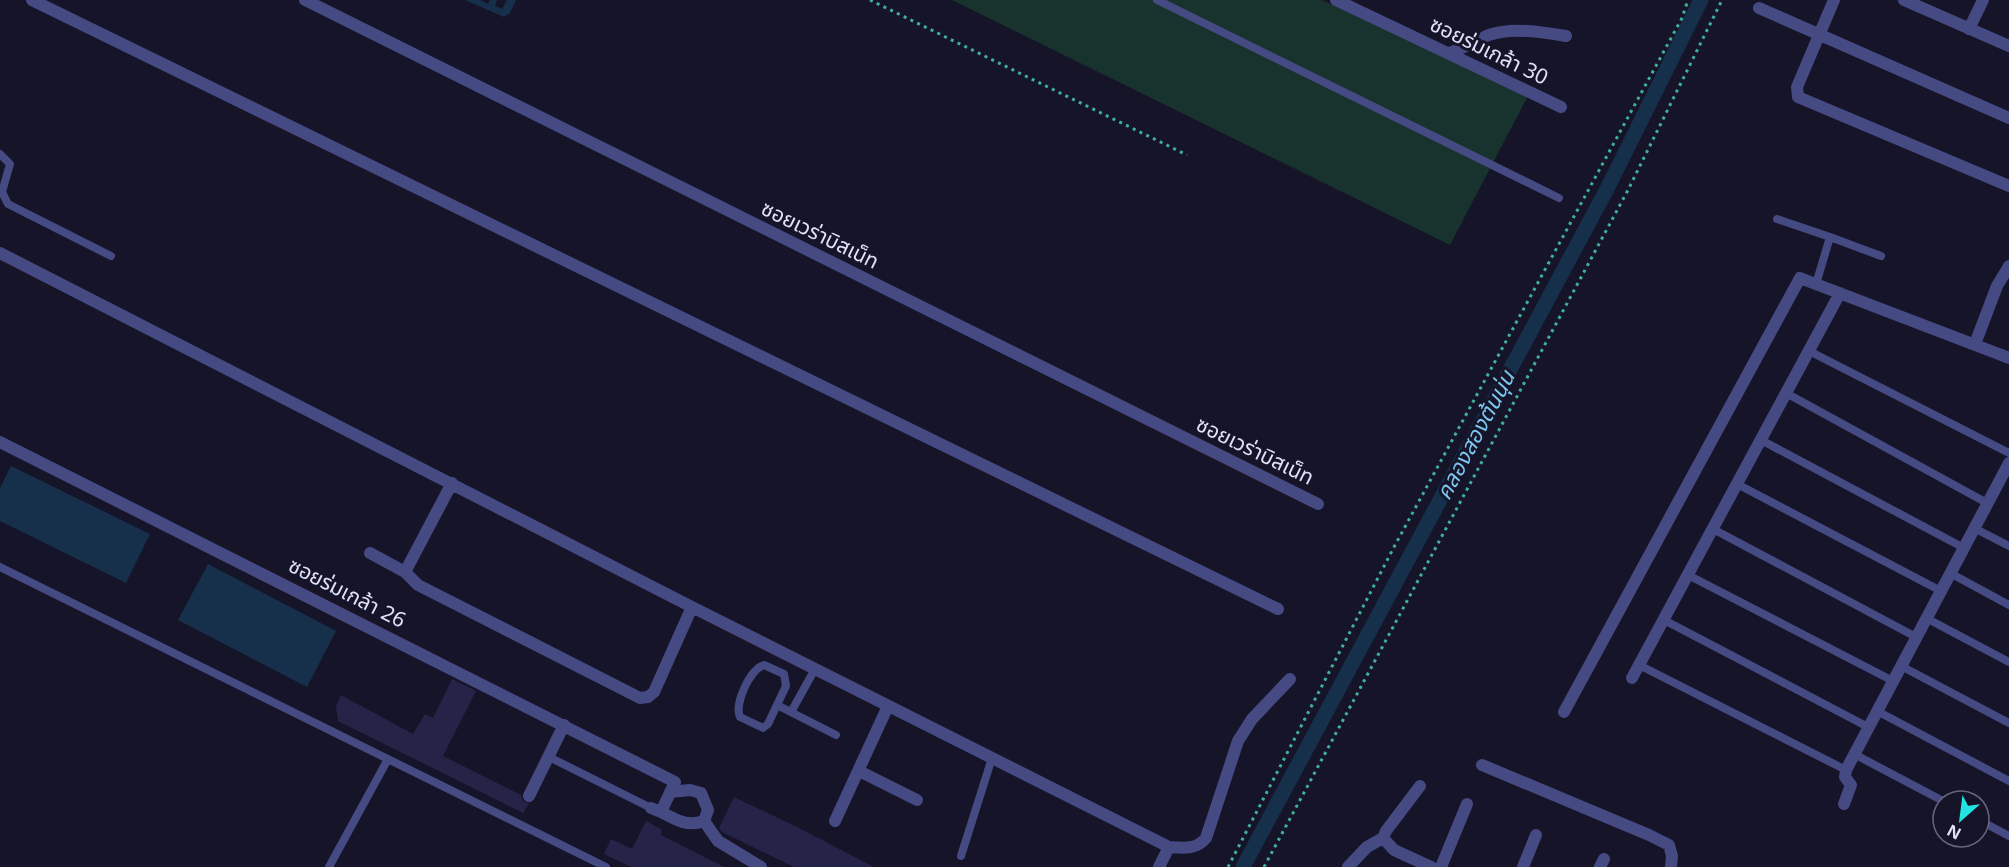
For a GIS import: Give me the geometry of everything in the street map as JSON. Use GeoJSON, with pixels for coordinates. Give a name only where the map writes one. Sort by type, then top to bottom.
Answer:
{"type":"FeatureCollection","features":[{"type":"Feature","properties":{"kind":"street"},"geometry":{"type":"LineString","coordinates":[[32,0],[1278,609]]}},
{"type":"Feature","properties":{"kind":"street","name":"ซอยเวร่าบิสเน็ท"},"geometry":{"type":"LineString","coordinates":[[305,0],[1318,504]]}},
{"type":"Feature","properties":{"kind":"street","name":"ซอยร่มเกล้า 30"},"geometry":{"type":"LineString","coordinates":[[1336,0],[1561,107]]}},
{"type":"Feature","properties":{"kind":"street"},"geometry":{"type":"LineString","coordinates":[[1834,0],[1797,87],[1798,97],[2009,186]]}},
{"type":"Feature","properties":{"kind":"street"},"geometry":{"type":"LineString","coordinates":[[1906,0],[2009,46]]}},
{"type":"Feature","properties":{"kind":"street"},"geometry":{"type":"LineString","coordinates":[[1969,29],[1983,0]]}},
{"type":"Feature","properties":{"kind":"street"},"geometry":{"type":"LineString","coordinates":[[1759,8],[2009,118]]}},
{"type":"Feature","properties":{"kind":"street"},"geometry":{"type":"LineString","coordinates":[[1449,52],[1473,45],[1489,36],[1512,32],[1566,36]]}},
{"type":"Feature","properties":{"kind":"street"},"geometry":{"type":"LineString","coordinates":[[0,253],[692,607],[1169,847],[1190,848],[1200,845],[1206,838],[1238,741],[1252,719],[1290,679]]}},
{"type":"Feature","properties":{"kind":"street"},"geometry":{"type":"LineString","coordinates":[[1975,344],[1997,286],[2009,266]]}},
{"type":"Feature","properties":{"kind":"street"},"geometry":{"type":"LineString","coordinates":[[1564,712],[1798,280],[1803,278],[2009,358]]}},
{"type":"Feature","properties":{"kind":"street"},"geometry":{"type":"LineString","coordinates":[[1632,678],[1840,293]]}},
{"type":"Feature","properties":{"kind":"street","name":"ซอยร่มเกล้า 26"},"geometry":{"type":"LineString","coordinates":[[0,442],[564,725],[672,787]]}},
{"type":"Feature","properties":{"kind":"street"},"geometry":{"type":"LineString","coordinates":[[1844,804],[1851,785],[1845,777],[1846,770],[1987,503],[2004,485],[2009,463]]}},
{"type":"Feature","properties":{"kind":"street"},"geometry":{"type":"LineString","coordinates":[[405,572],[452,483]]}},
{"type":"Feature","properties":{"kind":"street"},"geometry":{"type":"LineString","coordinates":[[370,553],[405,572],[418,585],[640,698],[648,697],[654,692],[692,607]]}},
{"type":"Feature","properties":{"kind":"street"},"geometry":{"type":"LineString","coordinates":[[835,821],[888,706]]}},
{"type":"Feature","properties":{"kind":"street"},"geometry":{"type":"LineString","coordinates":[[529,796],[564,725]]}},
{"type":"Feature","properties":{"kind":"street"},"geometry":{"type":"LineString","coordinates":[[1482,765],[1649,834],[1668,845],[1672,856],[1671,867]]}},
{"type":"Feature","properties":{"kind":"street"},"geometry":{"type":"LineString","coordinates":[[859,771],[917,800]]}},
{"type":"Feature","properties":{"kind":"street"},"geometry":{"type":"LineString","coordinates":[[1348,867],[1366,847],[1383,838],[1420,786]]}},
{"type":"Feature","properties":{"kind":"street"},"geometry":{"type":"LineString","coordinates":[[672,787],[701,793],[708,810],[704,821],[694,825],[682,823],[656,810],[672,787]]}},
{"type":"Feature","properties":{"kind":"street"},"geometry":{"type":"LineString","coordinates":[[1441,867],[1467,804]]}},
{"type":"Feature","properties":{"kind":"street"},"geometry":{"type":"LineString","coordinates":[[704,821],[718,841],[761,867]]}},
{"type":"Feature","properties":{"kind":"street"},"geometry":{"type":"LineString","coordinates":[[1522,867],[1536,835]]}},
{"type":"Feature","properties":{"kind":"street"},"geometry":{"type":"LineString","coordinates":[[1383,838],[1394,849],[1431,867]]}},
{"type":"Feature","properties":{"kind":"street"},"geometry":{"type":"LineString","coordinates":[[1159,867],[1169,847]]}},
{"type":"Feature","properties":{"kind":"lane"},"geometry":{"type":"LineString","coordinates":[[1157,0],[1559,198]]}},
{"type":"Feature","properties":{"kind":"lane"},"geometry":{"type":"LineString","coordinates":[[0,154],[10,164],[2,192],[8,204],[111,256]]}},
{"type":"Feature","properties":{"kind":"lane"},"geometry":{"type":"LineString","coordinates":[[1777,219],[1881,256]]}},
{"type":"Feature","properties":{"kind":"lane"},"geometry":{"type":"LineString","coordinates":[[1816,284],[1830,237]]}},
{"type":"Feature","properties":{"kind":"lane"},"geometry":{"type":"LineString","coordinates":[[1809,351],[2009,453]]}},
{"type":"Feature","properties":{"kind":"lane"},"geometry":{"type":"LineString","coordinates":[[1786,393],[1987,503]]}},
{"type":"Feature","properties":{"kind":"lane"},"geometry":{"type":"LineString","coordinates":[[1761,440],[1964,548]]}},
{"type":"Feature","properties":{"kind":"lane"},"geometry":{"type":"LineString","coordinates":[[1737,484],[1941,591]]}},
{"type":"Feature","properties":{"kind":"lane"},"geometry":{"type":"LineString","coordinates":[[1974,528],[2009,546]]}},
{"type":"Feature","properties":{"kind":"lane"},"geometry":{"type":"LineString","coordinates":[[1713,529],[1916,637]]}},
{"type":"Feature","properties":{"kind":"lane"},"geometry":{"type":"LineString","coordinates":[[0,567],[606,867]]}},
{"type":"Feature","properties":{"kind":"lane"},"geometry":{"type":"LineString","coordinates":[[1950,573],[2009,605]]}},
{"type":"Feature","properties":{"kind":"lane"},"geometry":{"type":"LineString","coordinates":[[1688,575],[1893,681]]}},
{"type":"Feature","properties":{"kind":"lane"},"geometry":{"type":"LineString","coordinates":[[1926,618],[2009,662]]}},
{"type":"Feature","properties":{"kind":"lane"},"geometry":{"type":"LineString","coordinates":[[1664,620],[1868,727]]}},
{"type":"Feature","properties":{"kind":"lane"},"geometry":{"type":"LineString","coordinates":[[760,665],[771,666],[786,678],[786,686],[777,705],[768,724],[763,728],[740,717],[738,713],[739,703],[760,665]]}},
{"type":"Feature","properties":{"kind":"lane"},"geometry":{"type":"LineString","coordinates":[[1639,665],[1846,770]]}},
{"type":"Feature","properties":{"kind":"lane"},"geometry":{"type":"LineString","coordinates":[[1901,666],[2009,723]]}},
{"type":"Feature","properties":{"kind":"lane"},"geometry":{"type":"LineString","coordinates":[[791,712],[815,669]]}},
{"type":"Feature","properties":{"kind":"lane"},"geometry":{"type":"LineString","coordinates":[[777,705],[836,735]]}},
{"type":"Feature","properties":{"kind":"lane"},"geometry":{"type":"LineString","coordinates":[[1877,711],[2009,781]]}},
{"type":"Feature","properties":{"kind":"lane"},"geometry":{"type":"LineString","coordinates":[[1854,754],[1931,795]]}},
{"type":"Feature","properties":{"kind":"lane"},"geometry":{"type":"LineString","coordinates":[[549,757],[656,810]]}},
{"type":"Feature","properties":{"kind":"lane"},"geometry":{"type":"LineString","coordinates":[[961,856],[992,758]]}},
{"type":"Feature","properties":{"kind":"lane"},"geometry":{"type":"LineString","coordinates":[[328,867],[388,759]]}},
{"type":"Feature","properties":{"kind":"lane"},"geometry":{"type":"LineString","coordinates":[[1991,826],[2009,836]]}},
{"type":"Feature","properties":{"kind":"path"},"geometry":{"type":"LineString","coordinates":[[870,0],[1187,155]]}},
{"type":"Feature","properties":{"kind":"path"},"geometry":{"type":"LineString","coordinates":[[1228,867],[1394,547],[1682,18],[1688,0]]}},
{"type":"Feature","properties":{"kind":"path"},"geometry":{"type":"LineString","coordinates":[[1264,867],[1628,190],[1722,0]]}},
{"type":"Feature","properties":{"kind":"green space"},"geometry":{"type":"Polygon","coordinates":[[[952,0],[1322,0],[1432,52],[1529,94],[1450,245],[952,0]]]}},
{"type":"Feature","properties":{"kind":"water"},"geometry":{"type":"Polygon","coordinates":[[[465,0],[480,0],[488,4],[490,0],[497,0],[495,6],[502,9],[507,0],[516,0],[510,13],[504,17],[465,0]]]}},
{"type":"Feature","properties":{"kind":"water"},"geometry":{"type":"Polygon","coordinates":[[[11,466],[150,534],[126,583],[0,521],[0,488],[11,466]]]}},
{"type":"Feature","properties":{"kind":"water"},"geometry":{"type":"Polygon","coordinates":[[[208,564],[336,631],[307,687],[178,620],[208,564]]]}},
{"type":"Feature","properties":{"kind":"building"},"geometry":{"type":"Polygon","coordinates":[[[452,679],[476,691],[443,756],[521,795],[523,801],[529,804],[523,813],[338,721],[336,706],[341,695],[413,734],[425,714],[433,718],[452,679]]]}},
{"type":"Feature","properties":{"kind":"building"},"geometry":{"type":"Polygon","coordinates":[[[734,797],[874,867],[794,867],[722,832],[719,828],[734,797]]]}},
{"type":"Feature","properties":{"kind":"building"},"geometry":{"type":"Polygon","coordinates":[[[646,821],[661,829],[661,835],[724,867],[631,867],[604,854],[611,839],[632,849],[646,821]]]}},
{"type":"Feature","properties":{"kind":"waterway","name":"คลองสองต้นนุ่น"},"geometry":{"type":"LineString","coordinates":[[1243,867],[1607,189],[1701,0]]}}]}
